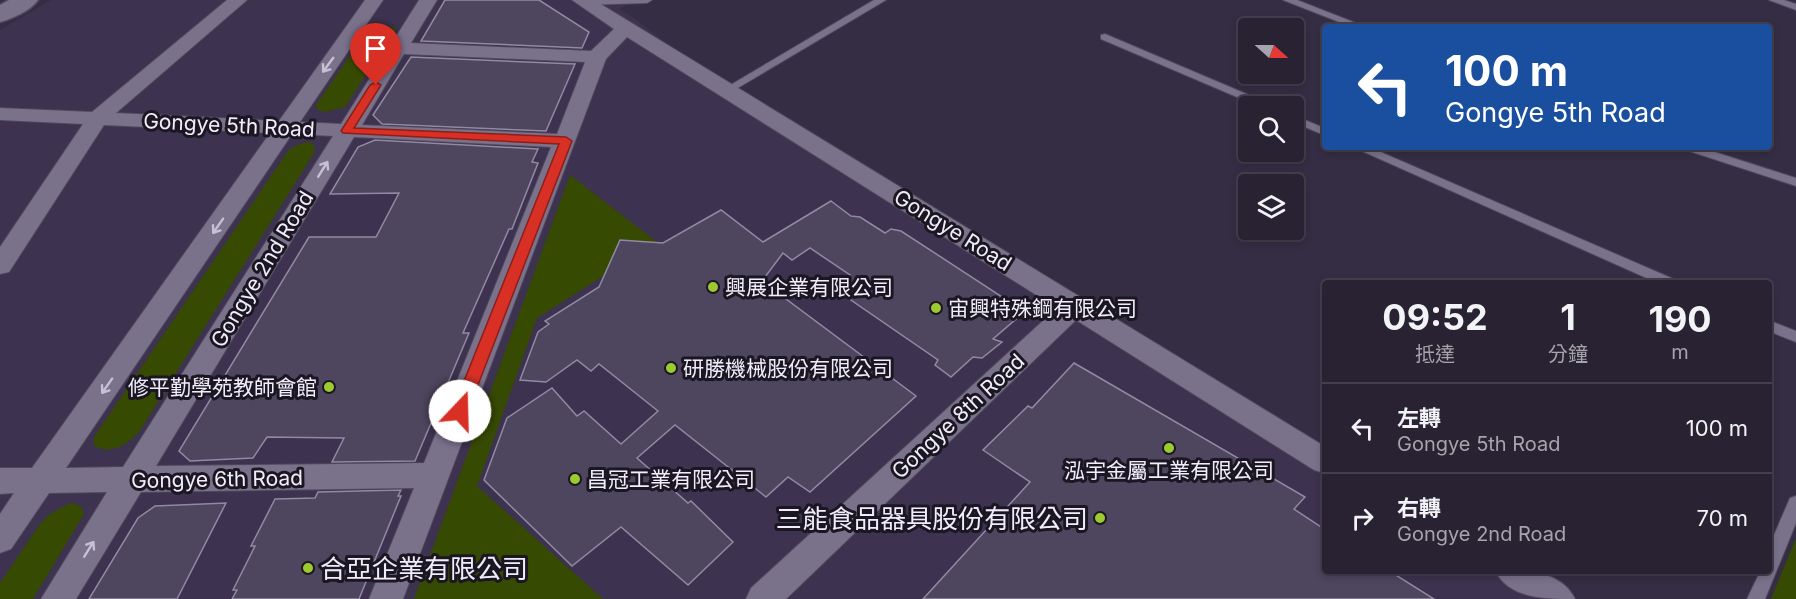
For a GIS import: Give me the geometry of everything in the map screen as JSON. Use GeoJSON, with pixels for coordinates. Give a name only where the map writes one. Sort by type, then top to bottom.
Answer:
{"type":"FeatureCollection","features":[{"type":"Feature","properties":{"kind":"main road"},"geometry":{"type":"LineString","coordinates":[[0,15],[26,0]]}},
{"type":"Feature","properties":{"kind":"street"},"geometry":{"type":"LineString","coordinates":[[0,266],[98,118],[238,0]]}},
{"type":"Feature","properties":{"kind":"street"},"geometry":{"type":"LineString","coordinates":[[0,538],[374,0]]}},
{"type":"Feature","properties":{"kind":"street","name":"Gongye 2nd Road"},"geometry":{"type":"LineString","coordinates":[[58,599],[428,0]]}},
{"type":"Feature","properties":{"kind":"street","name":"Gongye Road"},"geometry":{"type":"LineString","coordinates":[[584,2],[1322,460]]}},
{"type":"Feature","properties":{"kind":"street"},"geometry":{"type":"LineString","coordinates":[[386,599],[598,57],[626,28]]}},
{"type":"Feature","properties":{"kind":"street"},"geometry":{"type":"LineString","coordinates":[[399,48],[598,57]]}},
{"type":"Feature","properties":{"kind":"street","name":"Gongye 5th Road"},"geometry":{"type":"LineString","coordinates":[[0,114],[566,141]]}},
{"type":"Feature","properties":{"kind":"street","name":"Gongye 8th Road"},"geometry":{"type":"LineString","coordinates":[[763,599],[1074,307]]}},
{"type":"Feature","properties":{"kind":"street","name":"Gongye 6th Road"},"geometry":{"type":"LineString","coordinates":[[0,481],[435,475]]}},
{"type":"Feature","properties":{"kind":"street"},"geometry":{"type":"LineString","coordinates":[[1515,574],[1558,599]]}},
{"type":"Feature","properties":{"kind":"lane"},"geometry":{"type":"LineString","coordinates":[[584,2],[647,0]]}},
{"type":"Feature","properties":{"kind":"lane"},"geometry":{"type":"LineString","coordinates":[[727,90],[881,0]]}},
{"type":"Feature","properties":{"kind":"lane"},"geometry":{"type":"LineString","coordinates":[[1288,0],[1353,24]]}},
{"type":"Feature","properties":{"kind":"lane"},"geometry":{"type":"LineString","coordinates":[[1774,0],[1796,7]]}},
{"type":"Feature","properties":{"kind":"lane"},"geometry":{"type":"LineString","coordinates":[[1105,37],[1243,96]]}},
{"type":"Feature","properties":{"kind":"lane"},"geometry":{"type":"LineString","coordinates":[[1304,123],[1322,131]]}},
{"type":"Feature","properties":{"kind":"lane"},"geometry":{"type":"LineString","coordinates":[[1366,150],[1664,280]]}},
{"type":"Feature","properties":{"kind":"lane"},"geometry":{"type":"LineString","coordinates":[[1695,150],[1796,182]]}},
{"type":"Feature","properties":{"kind":"lane"},"geometry":{"type":"LineString","coordinates":[[1772,327],[1796,337]]}},
{"type":"Feature","properties":{"kind":"lane"},"geometry":{"type":"LineString","coordinates":[[1772,561],[1796,503]]}},
{"type":"Feature","properties":{"kind":"lane"},"geometry":{"type":"LineString","coordinates":[[1756,599],[1767,574]]}},
{"type":"Feature","properties":{"kind":"shaded area"},"geometry":{"type":"Polygon","coordinates":[[[51,0],[637,0],[619,9],[637,20],[726,91],[1322,454],[1322,574],[1519,574],[1561,599],[0,599],[0,30],[51,0]]]}},
{"type":"Feature","properties":{"kind":"green space"},"geometry":{"type":"Polygon","coordinates":[[[397,27],[345,107],[325,112],[318,110],[316,105],[369,28],[397,27]]]}},
{"type":"Feature","properties":{"kind":"green space"},"geometry":{"type":"Polygon","coordinates":[[[310,142],[315,147],[314,153],[139,432],[129,441],[113,449],[101,449],[94,446],[94,437],[288,151],[299,144],[310,142]]]}},
{"type":"Feature","properties":{"kind":"green space"},"geometry":{"type":"Polygon","coordinates":[[[570,175],[657,242],[537,318],[477,486],[603,599],[414,599],[570,175]]]}},
{"type":"Feature","properties":{"kind":"green space"},"geometry":{"type":"Polygon","coordinates":[[[70,503],[81,506],[84,514],[33,599],[0,599],[0,583],[40,524],[50,514],[70,503]]]}},
{"type":"Feature","properties":{"kind":"green space"},"geometry":{"type":"Polygon","coordinates":[[[1796,538],[1796,599],[1771,599],[1796,538]]]}},
{"type":"Feature","properties":{"kind":"building"},"geometry":{"type":"Polygon","coordinates":[[[445,0],[539,0],[589,32],[582,48],[421,41],[445,0]]]}},
{"type":"Feature","properties":{"kind":"building"},"geometry":{"type":"Polygon","coordinates":[[[411,57],[575,64],[546,131],[382,124],[373,115],[411,57]]]}},
{"type":"Feature","properties":{"kind":"building"},"geometry":{"type":"Polygon","coordinates":[[[375,140],[538,149],[532,162],[538,163],[512,229],[509,229],[463,333],[469,333],[415,461],[332,462],[344,438],[267,437],[253,458],[190,461],[179,451],[309,237],[376,237],[399,193],[330,194],[358,147],[375,140]]]}},
{"type":"Feature","properties":{"kind":"building"},"geometry":{"type":"Polygon","coordinates":[[[831,201],[851,216],[860,217],[885,233],[891,229],[901,231],[1013,304],[1004,312],[1016,319],[993,339],[1002,342],[982,358],[973,357],[951,377],[935,365],[938,360],[832,287],[850,275],[810,248],[792,260],[783,253],[762,281],[916,396],[810,492],[788,477],[766,497],[675,425],[637,458],[688,503],[691,501],[733,542],[688,585],[621,527],[572,566],[484,480],[507,418],[552,388],[577,416],[584,411],[621,444],[658,411],[599,364],[591,371],[577,360],[546,382],[520,380],[538,332],[549,324],[545,321],[599,287],[620,240],[663,243],[721,210],[763,242],[831,201]]]}},
{"type":"Feature","properties":{"kind":"building"},"geometry":{"type":"Polygon","coordinates":[[[1074,363],[1305,497],[1294,509],[1322,528],[1322,574],[1394,574],[1434,599],[923,599],[1030,482],[983,450],[1028,406],[1032,408],[1074,363]]]}},
{"type":"Feature","properties":{"kind":"building","name":"合亞企業有限公司"},"geometry":{"type":"Polygon","coordinates":[[[401,490],[398,496],[401,496],[359,599],[232,599],[237,590],[233,590],[255,546],[251,546],[275,499],[315,498],[318,492],[401,490]]]}},
{"type":"Feature","properties":{"kind":"building"},"geometry":{"type":"Polygon","coordinates":[[[226,503],[177,599],[89,599],[138,518],[155,506],[226,503]]]}},
{"type":"Feature","properties":{"kind":"place","name":"興展企業有限公司"},"geometry":{"type":"Point","coordinates":[713,287]}},
{"type":"Feature","properties":{"kind":"place","name":"宙興特殊鋼有限公司"},"geometry":{"type":"Point","coordinates":[936,308]}},
{"type":"Feature","properties":{"kind":"place","name":"研勝機械股份有限公司"},"geometry":{"type":"Point","coordinates":[671,368]}},
{"type":"Feature","properties":{"kind":"place","name":"修平勤學苑教師會館"},"geometry":{"type":"Point","coordinates":[329,387]}},
{"type":"Feature","properties":{"kind":"place","name":"泓宇金屬工業有限公司"},"geometry":{"type":"Point","coordinates":[1169,448]}},
{"type":"Feature","properties":{"kind":"place","name":"昌冠工業有限公司"},"geometry":{"type":"Point","coordinates":[575,479]}},
{"type":"Feature","properties":{"kind":"place","name":"三能食品器具股份有限公司"},"geometry":{"type":"Point","coordinates":[1100,518]}},
{"type":"Feature","properties":{"kind":"place","name":"合亞企業有限公司"},"geometry":{"type":"Point","coordinates":[308,568]}},
{"type":"Feature","properties":{"kind":"route"},"geometry":{"type":"LineString","coordinates":[[376,85],[347,131],[566,141],[460,411]]}}]}
